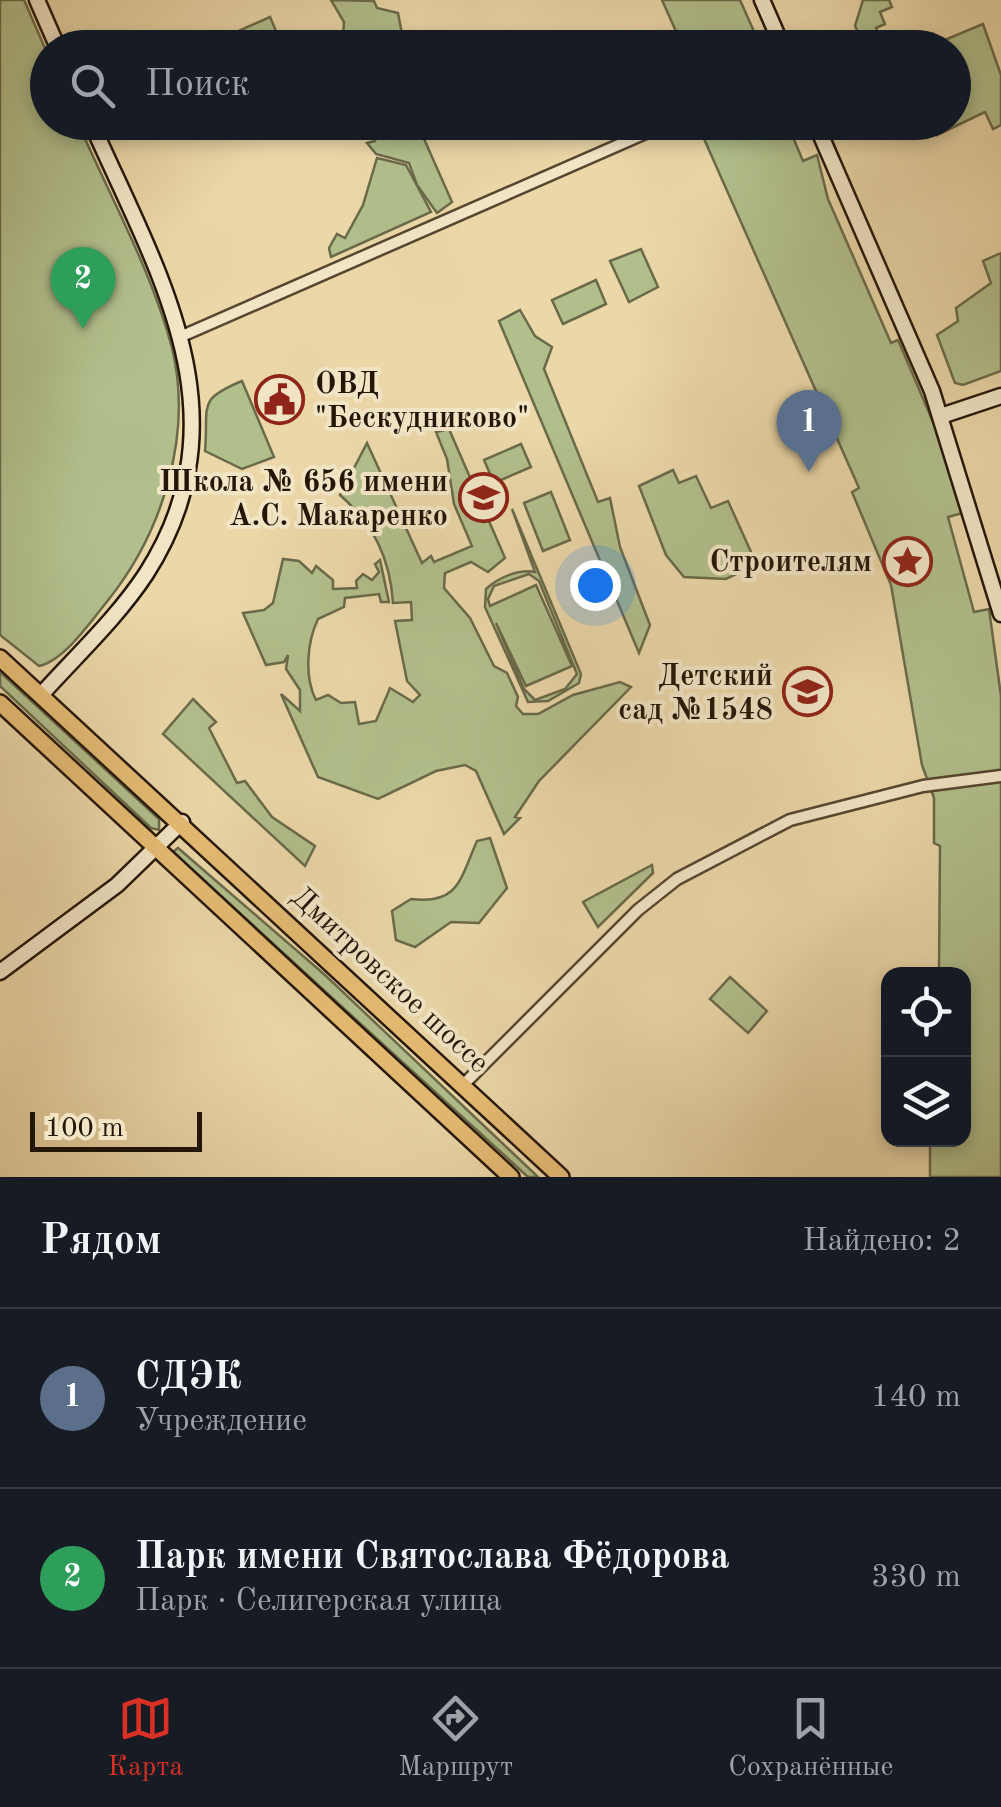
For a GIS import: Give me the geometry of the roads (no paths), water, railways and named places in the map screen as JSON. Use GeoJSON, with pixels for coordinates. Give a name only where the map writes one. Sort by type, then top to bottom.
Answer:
{"type":"FeatureCollection","features":[{"type":"Feature","properties":{"kind":"main road","name":"Дмитровское шоссе"},"geometry":{"type":"LineString","coordinates":[[0,658],[182,822],[561,1177]]}},
{"type":"Feature","properties":{"kind":"main road"},"geometry":{"type":"LineString","coordinates":[[0,703],[511,1177]]}},
{"type":"Feature","properties":{"kind":"street"},"geometry":{"type":"LineString","coordinates":[[38,0],[50,30]]}},
{"type":"Feature","properties":{"kind":"street"},"geometry":{"type":"LineString","coordinates":[[762,0],[775,30]]}},
{"type":"Feature","properties":{"kind":"street"},"geometry":{"type":"LineString","coordinates":[[42,695],[130,597],[153,562],[175,515],[192,427],[192,386],[182,336],[99,140]]}},
{"type":"Feature","properties":{"kind":"street"},"geometry":{"type":"LineString","coordinates":[[182,336],[631,140]]}},
{"type":"Feature","properties":{"kind":"street"},"geometry":{"type":"LineString","coordinates":[[824,140],[941,416],[1001,614]]}},
{"type":"Feature","properties":{"kind":"street"},"geometry":{"type":"LineString","coordinates":[[941,416],[1001,396]]}},
{"type":"Feature","properties":{"kind":"street"},"geometry":{"type":"LineString","coordinates":[[464,1084],[638,910],[677,879],[790,820],[923,786],[1001,776]]}},
{"type":"Feature","properties":{"kind":"street"},"geometry":{"type":"LineString","coordinates":[[0,972],[157,851],[182,822]]}},
{"type":"Feature","properties":{"kind":"place","name":"Парк имени Святослава Фёдорова"},"geometry":{"type":"Point","coordinates":[83,329]}},
{"type":"Feature","properties":{"kind":"place","name":"ОВД \"Бескудниково\""},"geometry":{"type":"Point","coordinates":[280,400]}},
{"type":"Feature","properties":{"kind":"place","name":"СДЭК"},"geometry":{"type":"Point","coordinates":[809,472]}},
{"type":"Feature","properties":{"kind":"place","name":"Школа № 656 имени А.С. Макаренко"},"geometry":{"type":"Point","coordinates":[483,498]}},
{"type":"Feature","properties":{"kind":"place","name":"Строителям"},"geometry":{"type":"Point","coordinates":[907,561]}},
{"type":"Feature","properties":{"kind":"place","name":"Детский сад №1548"},"geometry":{"type":"Point","coordinates":[808,692]}}]}
